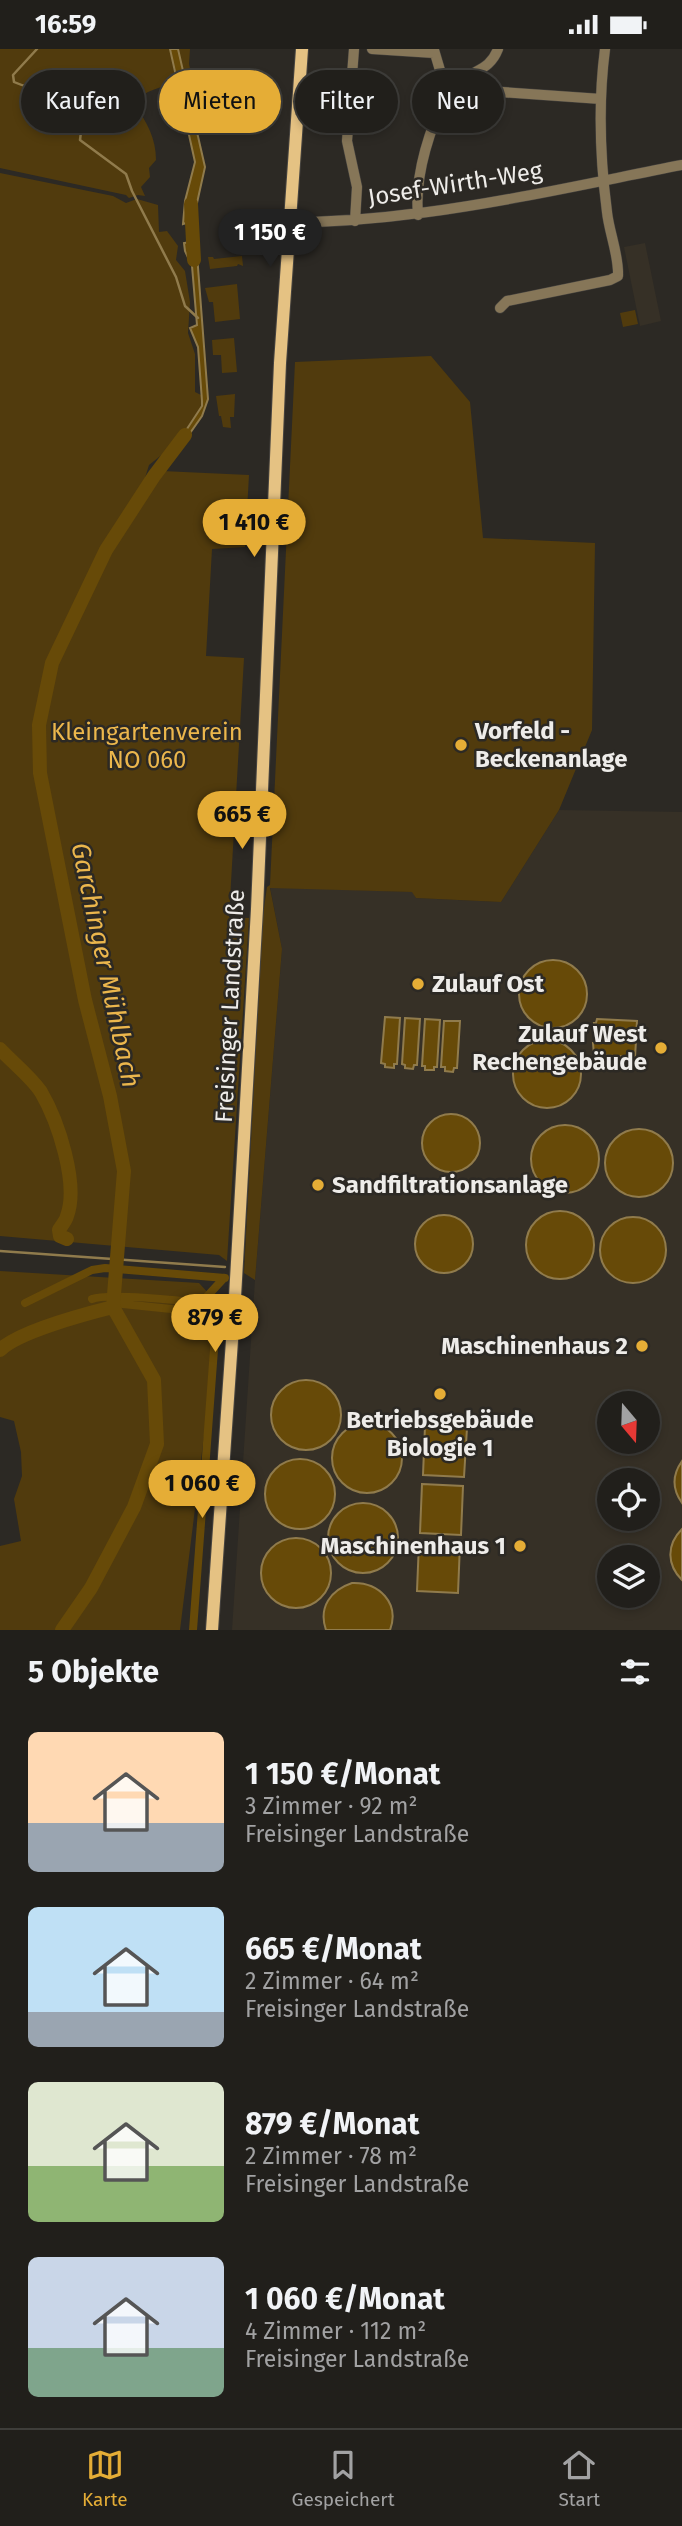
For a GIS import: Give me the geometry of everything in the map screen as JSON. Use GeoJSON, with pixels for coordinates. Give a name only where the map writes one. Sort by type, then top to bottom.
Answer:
{"type":"FeatureCollection","features":[{"type":"Feature","properties":{"kind":"main road","name":"Freisinger Landstraße"},"geometry":{"type":"LineString","coordinates":[[212,1630],[235,1297],[257,909],[276,456],[302,49]]}},
{"type":"Feature","properties":{"kind":"street"},"geometry":{"type":"LineString","coordinates":[[354,49],[347,141],[357,187],[355,221]]}},
{"type":"Feature","properties":{"kind":"street"},"geometry":{"type":"LineString","coordinates":[[372,49],[434,51],[440,70]]}},
{"type":"Feature","properties":{"kind":"street"},"geometry":{"type":"LineString","coordinates":[[480,70],[491,64],[498,49]]}},
{"type":"Feature","properties":{"kind":"street"},"geometry":{"type":"LineString","coordinates":[[500,308],[507,301],[610,280],[618,275],[607,218],[604,180],[601,99],[605,49]]}},
{"type":"Feature","properties":{"kind":"street"},"geometry":{"type":"LineString","coordinates":[[504,92],[601,99]]}},
{"type":"Feature","properties":{"kind":"street"},"geometry":{"type":"LineString","coordinates":[[418,215],[421,167],[432,133]]}},
{"type":"Feature","properties":{"kind":"street","name":"Josef-Wirth-Weg"},"geometry":{"type":"LineString","coordinates":[[232,222],[289,224],[418,215],[682,165]]}},
{"type":"Feature","properties":{"kind":"shaded area"},"geometry":{"type":"Polygon","coordinates":[[[170,49],[178,49],[183,70],[175,70],[170,49]]]}},
{"type":"Feature","properties":{"kind":"shaded area"},"geometry":{"type":"Polygon","coordinates":[[[189,133],[197,133],[205,167],[193,221],[183,224],[185,201],[195,162],[189,133]]]}},
{"type":"Feature","properties":{"kind":"shaded area"},"geometry":{"type":"Polygon","coordinates":[[[196,241],[208,399],[202,416],[176,453],[170,448],[179,441],[202,406],[198,347],[190,328],[197,325],[192,266],[184,243],[196,241]]]}},
{"type":"Feature","properties":{"kind":"shaded area"},"geometry":{"type":"Polygon","coordinates":[[[645,243],[661,321],[640,326],[624,247],[645,243]]]}},
{"type":"Feature","properties":{"kind":"shaded area"},"geometry":{"type":"Polygon","coordinates":[[[559,810],[682,812],[682,1630],[232,1630],[255,1280],[282,949],[270,887],[413,892],[416,898],[501,902],[559,810]]]}},
{"type":"Feature","properties":{"kind":"shaded area"},"geometry":{"type":"Polygon","coordinates":[[[553,960],[566,963],[577,970],[584,981],[587,994],[584,1007],[577,1018],[566,1025],[553,1028],[540,1025],[529,1018],[522,1007],[519,994],[522,981],[529,970],[540,963],[553,960]]]}},
{"type":"Feature","properties":{"kind":"shaded area"},"geometry":{"type":"Polygon","coordinates":[[[385,1017],[400,1018],[397,1064],[394,1064],[394,1068],[385,1067],[385,1064],[381,1063],[385,1017]]]}},
{"type":"Feature","properties":{"kind":"shaded area"},"geometry":{"type":"Polygon","coordinates":[[[405,1018],[420,1019],[417,1065],[414,1065],[413,1069],[405,1068],[402,1064],[405,1018]]]}},
{"type":"Feature","properties":{"kind":"shaded area"},"geometry":{"type":"Polygon","coordinates":[[[425,1019],[440,1020],[437,1067],[434,1067],[434,1070],[425,1070],[425,1066],[422,1066],[425,1019]]]}},
{"type":"Feature","properties":{"kind":"shaded area"},"geometry":{"type":"Polygon","coordinates":[[[597,1019],[637,1021],[636,1037],[596,1035],[594,1023],[597,1019]]]}},
{"type":"Feature","properties":{"kind":"shaded area"},"geometry":{"type":"Polygon","coordinates":[[[444,1021],[460,1021],[457,1068],[454,1068],[453,1072],[445,1071],[445,1067],[441,1067],[444,1021]]]}},
{"type":"Feature","properties":{"kind":"shaded area"},"geometry":{"type":"Polygon","coordinates":[[[596,1039],[636,1041],[635,1057],[594,1055],[593,1043],[596,1039]]]}},
{"type":"Feature","properties":{"kind":"shaded area"},"geometry":{"type":"Polygon","coordinates":[[[547,1040],[560,1043],[571,1050],[578,1061],[581,1074],[578,1087],[571,1098],[560,1105],[547,1108],[534,1105],[523,1098],[516,1087],[513,1074],[516,1061],[523,1050],[534,1043],[547,1040]]]}},
{"type":"Feature","properties":{"kind":"shaded area"},"geometry":{"type":"Polygon","coordinates":[[[451,1114],[462,1116],[475,1127],[480,1143],[478,1154],[467,1167],[451,1172],[440,1170],[427,1159],[422,1143],[424,1132],[435,1119],[451,1114]]]}},
{"type":"Feature","properties":{"kind":"shaded area"},"geometry":{"type":"Polygon","coordinates":[[[565,1125],[578,1128],[589,1135],[596,1146],[599,1159],[596,1172],[589,1183],[578,1190],[565,1193],[552,1190],[541,1183],[534,1172],[531,1159],[534,1146],[541,1135],[552,1128],[565,1125]]]}},
{"type":"Feature","properties":{"kind":"shaded area"},"geometry":{"type":"Polygon","coordinates":[[[639,1129],[652,1132],[663,1139],[670,1150],[673,1163],[670,1176],[663,1187],[652,1194],[639,1197],[626,1194],[615,1187],[608,1176],[605,1163],[608,1150],[615,1139],[626,1132],[639,1129]]]}},
{"type":"Feature","properties":{"kind":"shaded area"},"geometry":{"type":"Polygon","coordinates":[[[560,1211],[573,1214],[584,1221],[591,1232],[594,1245],[591,1258],[584,1269],[573,1276],[560,1279],[547,1276],[536,1269],[529,1258],[526,1245],[529,1232],[536,1221],[547,1214],[560,1211]]]}},
{"type":"Feature","properties":{"kind":"shaded area"},"geometry":{"type":"Polygon","coordinates":[[[444,1215],[455,1217],[468,1228],[473,1244],[471,1255],[460,1268],[444,1273],[433,1271],[420,1260],[415,1244],[417,1233],[428,1220],[444,1215]]]}},
{"type":"Feature","properties":{"kind":"shaded area"},"geometry":{"type":"Polygon","coordinates":[[[626,1217],[640,1217],[652,1222],[661,1231],[666,1250],[664,1263],[657,1274],[640,1283],[626,1283],[614,1278],[605,1269],[600,1257],[600,1243],[605,1231],[614,1222],[626,1217]]]}},
{"type":"Feature","properties":{"kind":"shaded area"},"geometry":{"type":"Polygon","coordinates":[[[306,1380],[325,1386],[335,1396],[341,1415],[335,1434],[325,1444],[306,1450],[287,1444],[277,1434],[271,1415],[277,1396],[287,1386],[306,1380]]]}},
{"type":"Feature","properties":{"kind":"shaded area"},"geometry":{"type":"Polygon","coordinates":[[[367,1423],[386,1429],[396,1439],[402,1458],[396,1477],[386,1487],[367,1493],[348,1487],[338,1477],[332,1458],[338,1439],[348,1429],[367,1423]]]}},
{"type":"Feature","properties":{"kind":"shaded area"},"geometry":{"type":"Polygon","coordinates":[[[425,1426],[467,1428],[464,1477],[423,1475],[425,1426]]]}},
{"type":"Feature","properties":{"kind":"shaded area"},"geometry":{"type":"Polygon","coordinates":[[[300,1459],[319,1465],[329,1475],[335,1494],[329,1513],[319,1523],[300,1529],[281,1523],[271,1513],[265,1494],[271,1475],[281,1465],[300,1459]]]}},
{"type":"Feature","properties":{"kind":"shaded area"},"geometry":{"type":"Polygon","coordinates":[[[682,1461],[682,1503],[674,1482],[682,1461]]]}},
{"type":"Feature","properties":{"kind":"shaded area"},"geometry":{"type":"Polygon","coordinates":[[[422,1484],[463,1486],[461,1535],[420,1533],[422,1484]]]}},
{"type":"Feature","properties":{"kind":"shaded area"},"geometry":{"type":"Polygon","coordinates":[[[363,1503],[382,1509],[392,1519],[398,1538],[392,1557],[382,1567],[363,1573],[344,1567],[334,1557],[328,1538],[334,1519],[344,1509],[363,1503]]]}},
{"type":"Feature","properties":{"kind":"shaded area"},"geometry":{"type":"Polygon","coordinates":[[[682,1529],[682,1580],[673,1568],[670,1555],[673,1542],[682,1529]]]}},
{"type":"Feature","properties":{"kind":"shaded area"},"geometry":{"type":"Polygon","coordinates":[[[296,1538],[315,1544],[325,1554],[331,1573],[325,1592],[315,1602],[296,1608],[277,1602],[267,1592],[261,1573],[267,1554],[277,1544],[296,1538]]]}},
{"type":"Feature","properties":{"kind":"shaded area"},"geometry":{"type":"Polygon","coordinates":[[[419,1542],[460,1544],[458,1593],[417,1591],[419,1542]]]}},
{"type":"Feature","properties":{"kind":"shaded area"},"geometry":{"type":"Polygon","coordinates":[[[352,1583],[371,1586],[385,1596],[392,1611],[390,1630],[326,1630],[324,1614],[328,1601],[338,1590],[352,1583]]]}},
{"type":"Feature","properties":{"kind":"green space"},"geometry":{"type":"Polygon","coordinates":[[[0,49],[170,49],[174,70],[159,70],[159,87],[145,95],[145,70],[21,70],[21,133],[145,133],[145,122],[150,131],[156,160],[149,168],[150,177],[141,187],[145,196],[129,198],[126,195],[0,168],[0,49]]]}},
{"type":"Feature","properties":{"kind":"green space"},"geometry":{"type":"Polygon","coordinates":[[[178,49],[190,49],[190,70],[183,70],[178,49]]]}},
{"type":"Feature","properties":{"kind":"green space","name":"Kleingartenverein NO 060"},"geometry":{"type":"Polygon","coordinates":[[[0,173],[113,196],[126,203],[137,199],[158,205],[159,232],[167,231],[178,246],[176,260],[185,271],[190,302],[188,333],[195,354],[195,392],[201,395],[202,406],[179,441],[149,465],[132,520],[162,471],[249,475],[245,547],[212,549],[206,656],[244,658],[229,917],[249,918],[227,1261],[219,1255],[0,1236],[0,173]]]}},
{"type":"Feature","properties":{"kind":"green space"},"geometry":{"type":"Polygon","coordinates":[[[242,256],[243,266],[238,264],[210,269],[208,257],[214,259],[242,256]]]}},
{"type":"Feature","properties":{"kind":"green space"},"geometry":{"type":"Polygon","coordinates":[[[237,284],[240,319],[215,322],[213,302],[209,302],[205,288],[237,284]]]}},
{"type":"Feature","properties":{"kind":"green space"},"geometry":{"type":"Polygon","coordinates":[[[635,310],[638,324],[623,327],[620,313],[635,310]]]}},
{"type":"Feature","properties":{"kind":"green space"},"geometry":{"type":"Polygon","coordinates":[[[234,338],[237,372],[222,373],[221,355],[213,355],[212,340],[234,338]]]}},
{"type":"Feature","properties":{"kind":"green space"},"geometry":{"type":"Polygon","coordinates":[[[431,356],[470,402],[483,538],[595,543],[592,730],[559,810],[501,902],[416,898],[412,892],[270,888],[282,949],[255,1280],[244,1273],[263,915],[267,887],[270,885],[295,362],[431,356]]]}},
{"type":"Feature","properties":{"kind":"green space"},"geometry":{"type":"Polygon","coordinates":[[[235,394],[234,417],[230,417],[231,428],[223,427],[216,396],[235,394]]]}},
{"type":"Feature","properties":{"kind":"green space"},"geometry":{"type":"Polygon","coordinates":[[[0,1271],[199,1283],[220,1306],[180,1630],[0,1630],[0,1546],[21,1541],[14,1499],[22,1476],[21,1452],[14,1421],[0,1417],[0,1271]]]}},
{"type":"Feature","properties":{"kind":"waterway","name":"Garchinger Mühlbach"},"geometry":{"type":"LineString","coordinates":[[37,49],[13,75],[14,82],[37,88],[70,91],[79,96],[89,119],[81,132],[80,140],[126,174],[176,277],[185,306],[198,318]]}},
{"type":"Feature","properties":{"kind":"waterway","name":"Garchinger Mühlbach"},"geometry":{"type":"LineString","coordinates":[[191,204],[194,260]]}},
{"type":"Feature","properties":{"kind":"waterway","name":"Garchinger Mühlbach"},"geometry":{"type":"LineString","coordinates":[[62,1630],[91,1588],[134,1507],[157,1444],[154,1380],[113,1307],[124,1171],[110,1096],[85,1000],[40,773],[39,725],[52,663],[106,550],[154,476],[185,435]]}},
{"type":"Feature","properties":{"kind":"waterway"},"geometry":{"type":"LineString","coordinates":[[0,1049],[41,1092],[60,1136],[69,1170],[70,1203],[66,1220],[59,1230],[60,1236],[67,1239]]}},
{"type":"Feature","properties":{"kind":"waterway","name":"Garchinger Mühlbach"},"geometry":{"type":"LineString","coordinates":[[0,1251],[225,1267]]}},
{"type":"Feature","properties":{"kind":"waterway"},"geometry":{"type":"LineString","coordinates":[[25,1303],[92,1270],[105,1268],[225,1278]]}},
{"type":"Feature","properties":{"kind":"waterway","name":"Garchinger Mühlbach"},"geometry":{"type":"LineString","coordinates":[[110,1268],[115,1275]]}},
{"type":"Feature","properties":{"kind":"waterway"},"geometry":{"type":"LineString","coordinates":[[200,1304],[224,1278]]}},
{"type":"Feature","properties":{"kind":"waterway","name":"Garchinger Mühlbach"},"geometry":{"type":"LineString","coordinates":[[106,1297],[114,1292]]}},
{"type":"Feature","properties":{"kind":"waterway"},"geometry":{"type":"LineString","coordinates":[[92,1299],[144,1298],[220,1308]]}},
{"type":"Feature","properties":{"kind":"waterway"},"geometry":{"type":"LineString","coordinates":[[113,1303],[200,1312],[216,1323],[193,1630]]}},
{"type":"Feature","properties":{"kind":"waterway"},"geometry":{"type":"LineString","coordinates":[[0,1350],[36,1330],[113,1307]]}},
{"type":"Feature","properties":{"kind":"place","name":"Vorfeld - Beckenanlage"},"geometry":{"type":"Point","coordinates":[461,745]}},
{"type":"Feature","properties":{"kind":"place","name":"Zulauf Ost"},"geometry":{"type":"Point","coordinates":[418,984]}},
{"type":"Feature","properties":{"kind":"place","name":"Zulauf West Rechengebäude"},"geometry":{"type":"Point","coordinates":[661,1048]}},
{"type":"Feature","properties":{"kind":"place","name":"Sandfiltrationsanlage"},"geometry":{"type":"Point","coordinates":[318,1185]}},
{"type":"Feature","properties":{"kind":"place","name":"Maschinenhaus 2"},"geometry":{"type":"Point","coordinates":[642,1346]}},
{"type":"Feature","properties":{"kind":"place","name":"Betriebsgebäude Biologie 1"},"geometry":{"type":"Point","coordinates":[440,1394]}},
{"type":"Feature","properties":{"kind":"place","name":"Maschinenhaus 1"},"geometry":{"type":"Point","coordinates":[520,1546]}}]}
